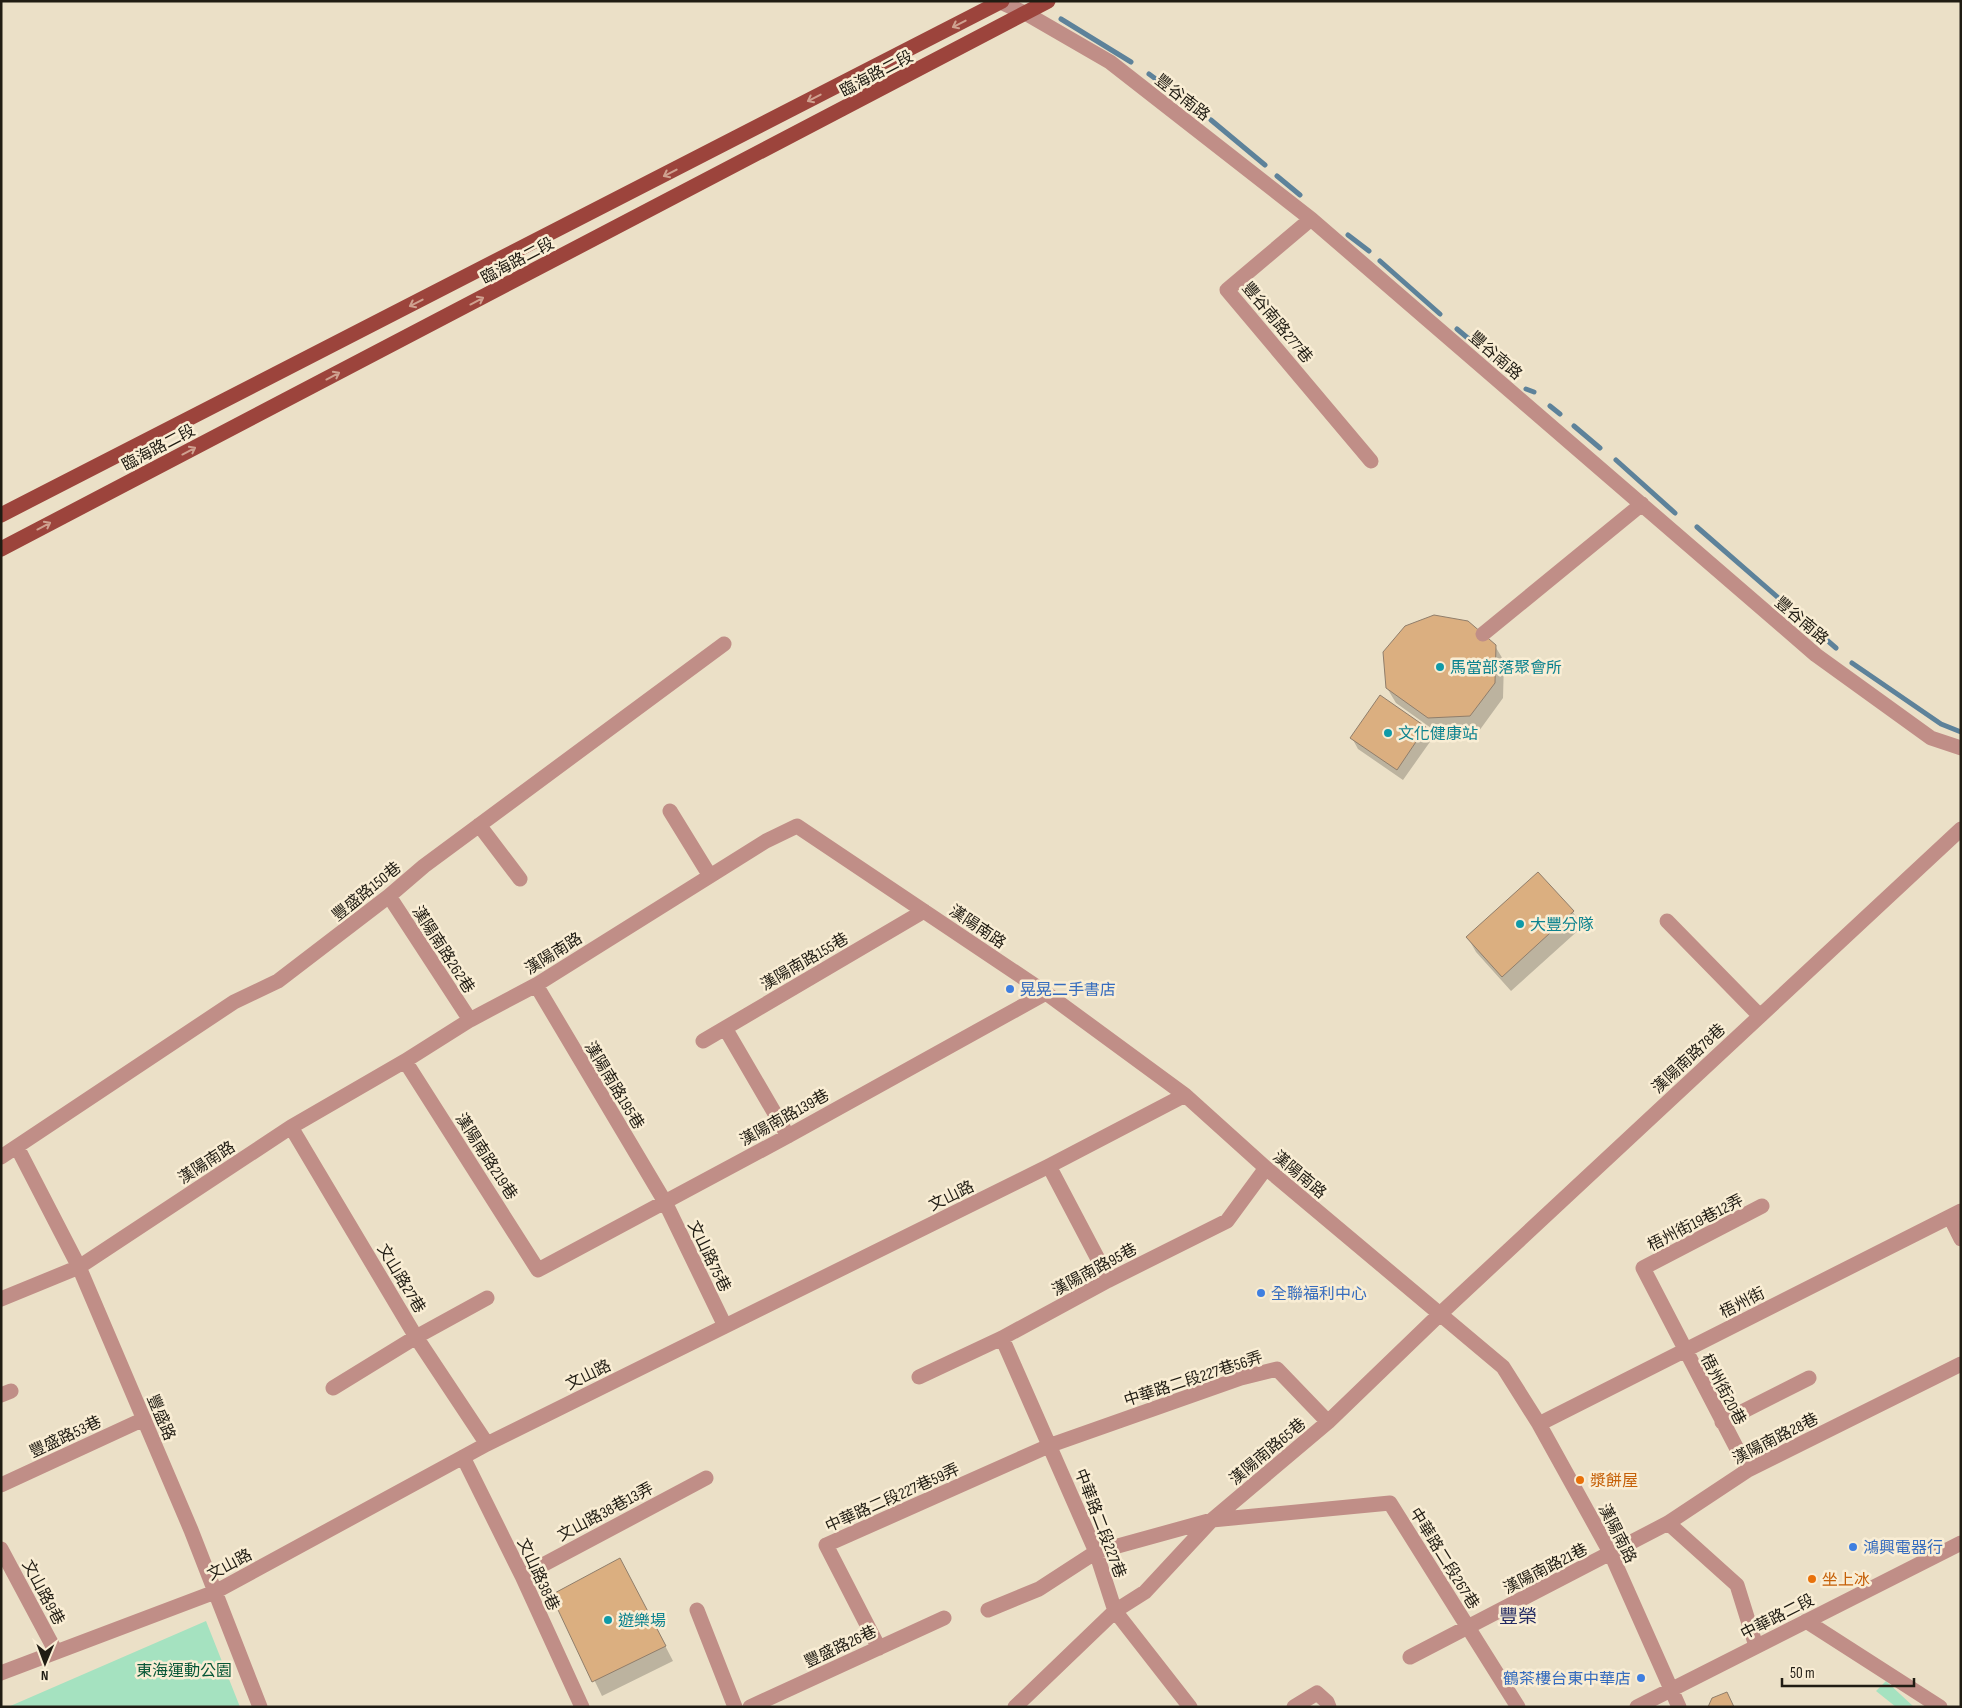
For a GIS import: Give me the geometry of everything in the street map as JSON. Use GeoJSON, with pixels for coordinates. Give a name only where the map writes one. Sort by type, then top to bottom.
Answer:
{"type":"FeatureCollection","features":[{"type":"Feature","properties":{"kind":"main road","name":"臨海路二段"},"geometry":{"type":"LineString","coordinates":[[1,549],[1027,14],[1048,1]]}},
{"type":"Feature","properties":{"kind":"main road","name":"臨海路二段"},"geometry":{"type":"LineString","coordinates":[[1,515],[1000,2]]}},
{"type":"Feature","properties":{"kind":"street","name":"豐谷南路"},"geometry":{"type":"LineString","coordinates":[[1000,2],[1027,14],[1110,62],[1311,219],[1816,655],[1931,738],[1961,748]]}},
{"type":"Feature","properties":{"kind":"street","name":"豐谷南路277巷"},"geometry":{"type":"LineString","coordinates":[[1311,219],[1227,290],[1371,461]]}},
{"type":"Feature","properties":{"kind":"street"},"geometry":{"type":"LineString","coordinates":[[1483,634],[1642,504]]}},
{"type":"Feature","properties":{"kind":"street","name":"豐盛路150巷"},"geometry":{"type":"LineString","coordinates":[[1,1157],[234,1002],[278,981],[389,896],[424,866],[724,644]]}},
{"type":"Feature","properties":{"kind":"street"},"geometry":{"type":"LineString","coordinates":[[670,811],[710,876]]}},
{"type":"Feature","properties":{"kind":"street"},"geometry":{"type":"LineString","coordinates":[[479,825],[520,879]]}},
{"type":"Feature","properties":{"kind":"street","name":"漢陽南路"},"geometry":{"type":"LineString","coordinates":[[1,1299],[79,1267],[291,1127],[405,1061],[470,1020],[536,985],[766,841],[797,826],[1046,993],[1185,1095],[1266,1168],[1503,1367],[1539,1424],[1611,1554],[1679,1707]]}},
{"type":"Feature","properties":{"kind":"street","name":"漢陽南路78巷"},"geometry":{"type":"LineString","coordinates":[[1440,1314],[1961,829]]}},
{"type":"Feature","properties":{"kind":"street","name":"漢陽南路262巷"},"geometry":{"type":"LineString","coordinates":[[389,896],[470,1020]]}},
{"type":"Feature","properties":{"kind":"street","name":"漢陽南路155巷"},"geometry":{"type":"LineString","coordinates":[[703,1041],[924,911]]}},
{"type":"Feature","properties":{"kind":"street"},"geometry":{"type":"LineString","coordinates":[[1668,920],[1759,1015]]}},
{"type":"Feature","properties":{"kind":"street","name":"漢陽南路195巷"},"geometry":{"type":"LineString","coordinates":[[536,985],[664,1202]]}},
{"type":"Feature","properties":{"kind":"street","name":"漢陽南路139巷"},"geometry":{"type":"LineString","coordinates":[[538,1270],[788,1136],[1046,993]]}},
{"type":"Feature","properties":{"kind":"street"},"geometry":{"type":"LineString","coordinates":[[725,1028],[788,1136]]}},
{"type":"Feature","properties":{"kind":"street","name":"漢陽南路219巷"},"geometry":{"type":"LineString","coordinates":[[405,1061],[538,1270]]}},
{"type":"Feature","properties":{"kind":"street","name":"文山路"},"geometry":{"type":"LineString","coordinates":[[1,1673],[215,1592],[487,1444],[1049,1166],[1185,1095]]}},
{"type":"Feature","properties":{"kind":"street","name":"文山路27巷"},"geometry":{"type":"LineString","coordinates":[[291,1127],[416,1337],[487,1444]]}},
{"type":"Feature","properties":{"kind":"street","name":"豐盛路"},"geometry":{"type":"LineString","coordinates":[[17,1147],[79,1267],[144,1419],[260,1707]]}},
{"type":"Feature","properties":{"kind":"street"},"geometry":{"type":"LineString","coordinates":[[1049,1166],[1109,1280]]}},
{"type":"Feature","properties":{"kind":"street","name":"漢陽南路95巷"},"geometry":{"type":"LineString","coordinates":[[919,1377],[1002,1338],[1109,1280],[1227,1221],[1266,1168]]}},
{"type":"Feature","properties":{"kind":"street","name":"文山路75巷"},"geometry":{"type":"LineString","coordinates":[[664,1202],[724,1326]]}},
{"type":"Feature","properties":{"kind":"street","name":"梧州街19巷12弄"},"geometry":{"type":"LineString","coordinates":[[1643,1268],[1762,1206]]}},
{"type":"Feature","properties":{"kind":"street"},"geometry":{"type":"LineString","coordinates":[[1955,1214],[1961,1239]]}},
{"type":"Feature","properties":{"kind":"street","name":"梧州街"},"geometry":{"type":"LineString","coordinates":[[1539,1424],[1955,1214]]}},
{"type":"Feature","properties":{"kind":"street","name":"梧州街20巷"},"geometry":{"type":"LineString","coordinates":[[1643,1268],[1684,1351],[1748,1470]]}},
{"type":"Feature","properties":{"kind":"street"},"geometry":{"type":"LineString","coordinates":[[333,1388],[416,1337],[487,1298]]}},
{"type":"Feature","properties":{"kind":"street","name":"漢陽南路65巷"},"geometry":{"type":"LineString","coordinates":[[1015,1707],[1115,1612],[1145,1592],[1212,1520],[1328,1422],[1440,1314]]}},
{"type":"Feature","properties":{"kind":"street","name":"中華路二段227巷"},"geometry":{"type":"LineString","coordinates":[[1002,1338],[1051,1445],[1096,1552],[1115,1612],[1190,1707]]}},
{"type":"Feature","properties":{"kind":"street","name":"漢陽南路28巷"},"geometry":{"type":"LineString","coordinates":[[1611,1554],[1668,1523],[1748,1470],[1961,1364]]}},
{"type":"Feature","properties":{"kind":"street","name":"中華路二段227巷56弄"},"geometry":{"type":"LineString","coordinates":[[1051,1445],[1242,1378],[1277,1369],[1328,1422]]}},
{"type":"Feature","properties":{"kind":"street"},"geometry":{"type":"LineString","coordinates":[[1722,1422],[1809,1378]]}},
{"type":"Feature","properties":{"kind":"street","name":"豐盛路53巷"},"geometry":{"type":"LineString","coordinates":[[1,1485],[144,1419]]}},
{"type":"Feature","properties":{"kind":"street","name":"中華路二段227巷59弄"},"geometry":{"type":"LineString","coordinates":[[879,1648],[826,1545],[1051,1445]]}},
{"type":"Feature","properties":{"kind":"street","name":"文山路38巷"},"geometry":{"type":"LineString","coordinates":[[463,1457],[522,1576],[582,1707]]}},
{"type":"Feature","properties":{"kind":"street","name":"文山路38巷13弄"},"geometry":{"type":"LineString","coordinates":[[522,1576],[706,1478]]}},
{"type":"Feature","properties":{"kind":"street","name":"中華路二段267巷"},"geometry":{"type":"LineString","coordinates":[[1212,1520],[1390,1503],[1518,1707]]}},
{"type":"Feature","properties":{"kind":"street"},"geometry":{"type":"LineString","coordinates":[[988,1610],[1039,1589],[1096,1552],[1212,1520]]}},
{"type":"Feature","properties":{"kind":"street"},"geometry":{"type":"LineString","coordinates":[[1668,1523],[1737,1585],[1756,1646]]}},
{"type":"Feature","properties":{"kind":"street","name":"中華路二段"},"geometry":{"type":"LineString","coordinates":[[1637,1707],[1961,1543]]}},
{"type":"Feature","properties":{"kind":"street","name":"文山路9巷"},"geometry":{"type":"LineString","coordinates":[[1,1549],[56,1652]]}},
{"type":"Feature","properties":{"kind":"street","name":"漢陽南路21巷"},"geometry":{"type":"LineString","coordinates":[[1410,1657],[1611,1554]]}},
{"type":"Feature","properties":{"kind":"street"},"geometry":{"type":"LineString","coordinates":[[697,1610],[735,1707]]}},
{"type":"Feature","properties":{"kind":"street","name":"豐盛路26巷"},"geometry":{"type":"LineString","coordinates":[[750,1707],[944,1618]]}},
{"type":"Feature","properties":{"kind":"street"},"geometry":{"type":"LineString","coordinates":[[1806,1621],[1940,1707]]}},
{"type":"Feature","properties":{"kind":"street"},"geometry":{"type":"LineString","coordinates":[[1294,1707],[1317,1693],[1327,1702],[1329,1707]]}},
{"type":"Feature","properties":{"kind":"green space","name":"東海運動公園"},"geometry":{"type":"Polygon","coordinates":[[[206,1621],[240,1707],[8,1707],[206,1621]]]}},
{"type":"Feature","properties":{"kind":"green space"},"geometry":{"type":"Polygon","coordinates":[[[1886,1681],[1914,1707],[1896,1707],[1876,1691],[1886,1681]]]}},
{"type":"Feature","properties":{"kind":"building","name":"馬當部落聚會所"},"geometry":{"type":"Polygon","coordinates":[[[1434,615],[1468,621],[1496,645],[1495,683],[1470,716],[1428,718],[1386,688],[1383,652],[1405,626],[1434,615]]]}},
{"type":"Feature","properties":{"kind":"building","name":"文化健康站"},"geometry":{"type":"Polygon","coordinates":[[[1380,695],[1426,727],[1397,770],[1350,738],[1380,695]]]}},
{"type":"Feature","properties":{"kind":"building","name":"大豐分隊"},"geometry":{"type":"Polygon","coordinates":[[[1538,872],[1574,911],[1502,977],[1466,937],[1538,872]]]}},
{"type":"Feature","properties":{"kind":"building","name":"遊樂場"},"geometry":{"type":"Polygon","coordinates":[[[620,1558],[666,1646],[592,1682],[551,1595],[620,1558]]]}},
{"type":"Feature","properties":{"kind":"building"},"geometry":{"type":"Polygon","coordinates":[[[1727,1692],[1734,1707],[1708,1707],[1712,1698],[1727,1692]]]}},
{"type":"Feature","properties":{"kind":"waterway"},"geometry":{"type":"LineString","coordinates":[[1061,19],[1131,62]]}},
{"type":"Feature","properties":{"kind":"waterway"},"geometry":{"type":"LineString","coordinates":[[1149,74],[1198,110]]}},
{"type":"Feature","properties":{"kind":"waterway"},"geometry":{"type":"LineString","coordinates":[[1211,120],[1265,165]]}},
{"type":"Feature","properties":{"kind":"waterway"},"geometry":{"type":"LineString","coordinates":[[1277,176],[1300,195]]}},
{"type":"Feature","properties":{"kind":"waterway"},"geometry":{"type":"LineString","coordinates":[[1348,235],[1369,251]]}},
{"type":"Feature","properties":{"kind":"waterway"},"geometry":{"type":"LineString","coordinates":[[1380,261],[1440,314]]}},
{"type":"Feature","properties":{"kind":"waterway"},"geometry":{"type":"LineString","coordinates":[[1457,329],[1514,377]]}},
{"type":"Feature","properties":{"kind":"waterway"},"geometry":{"type":"LineString","coordinates":[[1526,389],[1534,392]]}},
{"type":"Feature","properties":{"kind":"waterway"},"geometry":{"type":"LineString","coordinates":[[1550,406],[1560,414]]}},
{"type":"Feature","properties":{"kind":"waterway"},"geometry":{"type":"LineString","coordinates":[[1574,426],[1600,448]]}},
{"type":"Feature","properties":{"kind":"waterway"},"geometry":{"type":"LineString","coordinates":[[1616,460],[1675,513]]}},
{"type":"Feature","properties":{"kind":"waterway"},"geometry":{"type":"LineString","coordinates":[[1697,527],[1836,648]]}},
{"type":"Feature","properties":{"kind":"waterway"},"geometry":{"type":"LineString","coordinates":[[1852,663],[1941,724],[1961,732]]}},
{"type":"Feature","properties":{"kind":"place","name":"馬當部落聚會所"},"geometry":{"type":"Point","coordinates":[1440,667]}},
{"type":"Feature","properties":{"kind":"place","name":"文化健康站"},"geometry":{"type":"Point","coordinates":[1388,733]}},
{"type":"Feature","properties":{"kind":"place","name":"大豐分隊"},"geometry":{"type":"Point","coordinates":[1520,924]}},
{"type":"Feature","properties":{"kind":"place","name":"晃晃二手書店"},"geometry":{"type":"Point","coordinates":[1010,989]}},
{"type":"Feature","properties":{"kind":"place","name":"全聯福利中心"},"geometry":{"type":"Point","coordinates":[1261,1293]}},
{"type":"Feature","properties":{"kind":"place","name":"漿餅屋"},"geometry":{"type":"Point","coordinates":[1580,1480]}},
{"type":"Feature","properties":{"kind":"place","name":"鴻興電器行"},"geometry":{"type":"Point","coordinates":[1853,1547]}},
{"type":"Feature","properties":{"kind":"place","name":"坐上冰"},"geometry":{"type":"Point","coordinates":[1812,1579]}},
{"type":"Feature","properties":{"kind":"place","name":"遊樂場"},"geometry":{"type":"Point","coordinates":[608,1620]}},
{"type":"Feature","properties":{"kind":"place","name":"鶴茶樓台東中華店"},"geometry":{"type":"Point","coordinates":[1641,1678]}},
{"type":"Feature","properties":{"kind":"district","name":"豐榮"},"geometry":{"type":"Point","coordinates":[1518,1616]}}]}
